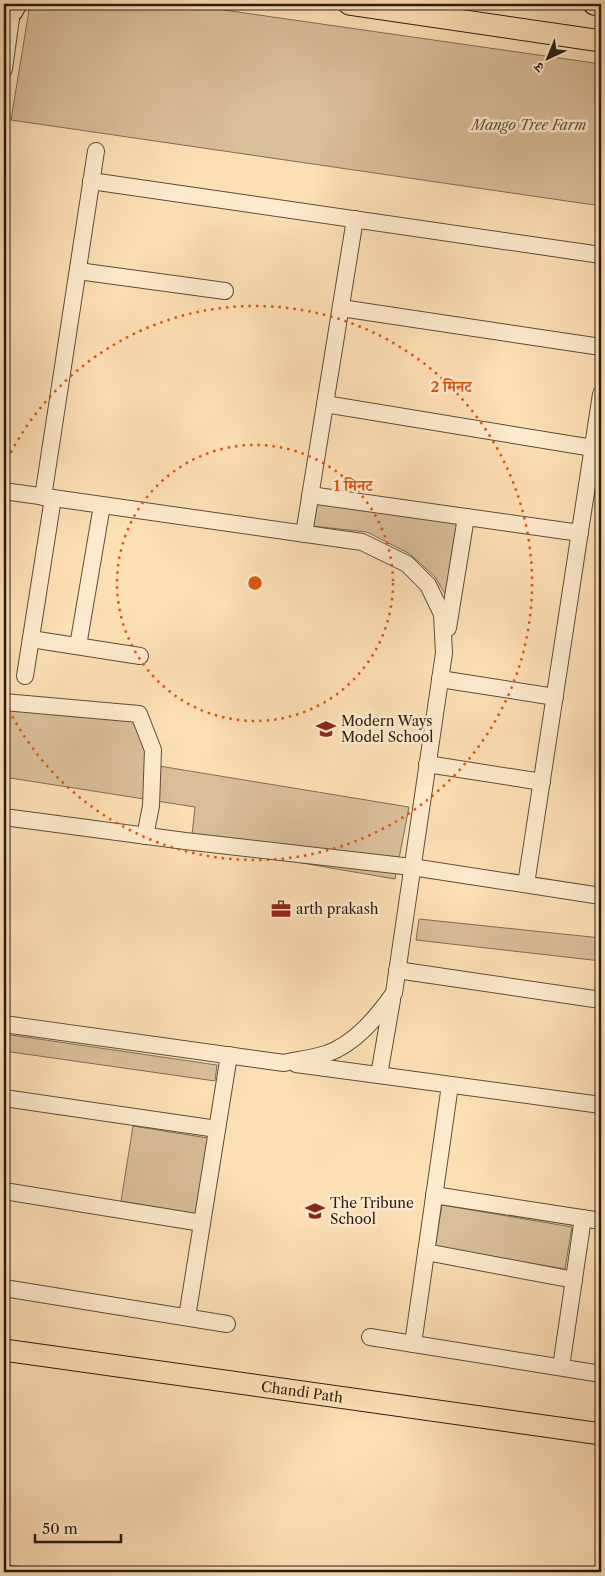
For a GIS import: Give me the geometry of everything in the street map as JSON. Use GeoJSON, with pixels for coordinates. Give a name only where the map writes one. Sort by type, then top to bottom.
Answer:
{"type":"FeatureCollection","features":[{"type":"Feature","properties":{"kind":"main road"},"geometry":{"type":"LineString","coordinates":[[349,4],[601,41]]}},
{"type":"Feature","properties":{"kind":"main road"},"geometry":{"type":"LineString","coordinates":[[594,4],[601,5]]}},
{"type":"Feature","properties":{"kind":"main road","name":"Chandi Path"},"geometry":{"type":"LineString","coordinates":[[4,1350],[601,1434]]}},
{"type":"Feature","properties":{"kind":"main road","name":"Chandi Path"},"geometry":{"type":"LineString","coordinates":[[4,1364],[601,1448]]}},
{"type":"Feature","properties":{"kind":"street"},"geometry":{"type":"LineString","coordinates":[[4,69],[14,6]]}},
{"type":"Feature","properties":{"kind":"street"},"geometry":{"type":"LineString","coordinates":[[25,676],[78,271],[96,151]]}},
{"type":"Feature","properties":{"kind":"street"},"geometry":{"type":"LineString","coordinates":[[91,181],[601,255]]}},
{"type":"Feature","properties":{"kind":"street"},"geometry":{"type":"LineString","coordinates":[[304,534],[355,220]]}},
{"type":"Feature","properties":{"kind":"street"},"geometry":{"type":"LineString","coordinates":[[78,271],[225,291]]}},
{"type":"Feature","properties":{"kind":"street"},"geometry":{"type":"LineString","coordinates":[[341,308],[601,347]]}},
{"type":"Feature","properties":{"kind":"street"},"geometry":{"type":"LineString","coordinates":[[526,884],[580,533],[596,469],[593,448],[601,394]]}},
{"type":"Feature","properties":{"kind":"street"},"geometry":{"type":"LineString","coordinates":[[325,404],[593,448]]}},
{"type":"Feature","properties":{"kind":"street"},"geometry":{"type":"LineString","coordinates":[[4,491],[362,542],[407,564],[428,585],[442,614],[444,653]]}},
{"type":"Feature","properties":{"kind":"street"},"geometry":{"type":"LineString","coordinates":[[310,495],[580,533]]}},
{"type":"Feature","properties":{"kind":"street"},"geometry":{"type":"LineString","coordinates":[[78,646],[102,505]]}},
{"type":"Feature","properties":{"kind":"street"},"geometry":{"type":"LineString","coordinates":[[379,1076],[394,992],[427,764],[466,517]]}},
{"type":"Feature","properties":{"kind":"street"},"geometry":{"type":"LineString","coordinates":[[31,638],[140,656]]}},
{"type":"Feature","properties":{"kind":"street"},"geometry":{"type":"LineString","coordinates":[[440,679],[555,697]]}},
{"type":"Feature","properties":{"kind":"street"},"geometry":{"type":"LineString","coordinates":[[4,702],[139,714],[153,750],[151,806],[145,836]]}},
{"type":"Feature","properties":{"kind":"street"},"geometry":{"type":"LineString","coordinates":[[427,764],[542,782]]}},
{"type":"Feature","properties":{"kind":"street"},"geometry":{"type":"LineString","coordinates":[[4,817],[145,836],[412,867],[601,896]]}},
{"type":"Feature","properties":{"kind":"street"},"geometry":{"type":"LineString","coordinates":[[397,970],[601,1000]]}},
{"type":"Feature","properties":{"kind":"street"},"geometry":{"type":"LineString","coordinates":[[284,1063],[327,1054],[356,1036],[379,1015],[394,992]]}},
{"type":"Feature","properties":{"kind":"street"},"geometry":{"type":"LineString","coordinates":[[4,1024],[601,1105]]}},
{"type":"Feature","properties":{"kind":"street"},"geometry":{"type":"LineString","coordinates":[[187,1317],[229,1055]]}},
{"type":"Feature","properties":{"kind":"street"},"geometry":{"type":"LineString","coordinates":[[413,1344],[450,1085]]}},
{"type":"Feature","properties":{"kind":"street"},"geometry":{"type":"LineString","coordinates":[[4,1098],[217,1129]]}},
{"type":"Feature","properties":{"kind":"street"},"geometry":{"type":"LineString","coordinates":[[4,1191],[202,1223]]}},
{"type":"Feature","properties":{"kind":"street"},"geometry":{"type":"LineString","coordinates":[[434,1195],[601,1221]]}},
{"type":"Feature","properties":{"kind":"street"},"geometry":{"type":"LineString","coordinates":[[561,1368],[583,1218]]}},
{"type":"Feature","properties":{"kind":"street"},"geometry":{"type":"LineString","coordinates":[[426,1252],[574,1280]]}},
{"type":"Feature","properties":{"kind":"street"},"geometry":{"type":"LineString","coordinates":[[4,1288],[228,1324]]}},
{"type":"Feature","properties":{"kind":"street"},"geometry":{"type":"LineString","coordinates":[[370,1337],[601,1374]]}},
{"type":"Feature","properties":{"kind":"green space","name":"Mango Tree Farm"},"geometry":{"type":"Polygon","coordinates":[[[30,4],[182,4],[601,64],[601,206],[11,120],[30,4]]]}},
{"type":"Feature","properties":{"kind":"green space"},"geometry":{"type":"Polygon","coordinates":[[[315,502],[458,524],[447,597],[435,577],[410,554],[367,532],[312,526],[315,502]]]}},
{"type":"Feature","properties":{"kind":"green space"},"geometry":{"type":"Polygon","coordinates":[[[4,695],[139,714],[159,766],[409,807],[395,879],[191,844],[195,807],[4,777],[4,695]]]}},
{"type":"Feature","properties":{"kind":"green space"},"geometry":{"type":"Polygon","coordinates":[[[419,919],[601,938],[601,961],[416,940],[419,919]]]}},
{"type":"Feature","properties":{"kind":"green space"},"geometry":{"type":"Polygon","coordinates":[[[4,1034],[217,1065],[215,1081],[4,1051],[4,1034]]]}},
{"type":"Feature","properties":{"kind":"green space"},"geometry":{"type":"Polygon","coordinates":[[[133,1126],[208,1138],[196,1214],[121,1201],[133,1126]]]}},
{"type":"Feature","properties":{"kind":"green space"},"geometry":{"type":"Polygon","coordinates":[[[442,1205],[572,1227],[565,1269],[435,1247],[442,1205]]]}},
{"type":"Feature","properties":{"kind":"green space"},"geometry":{"type":"Polygon","coordinates":[[[4,1564],[29,1568],[29,1572],[4,1572],[4,1564]]]}},
{"type":"Feature","properties":{"kind":"place","name":"Modern Ways Model School"},"geometry":{"type":"Point","coordinates":[326,729]}},
{"type":"Feature","properties":{"kind":"place","name":"arth prakash"},"geometry":{"type":"Point","coordinates":[281,909]}},
{"type":"Feature","properties":{"kind":"place","name":"The Tribune School"},"geometry":{"type":"Point","coordinates":[315,1211]}}]}
